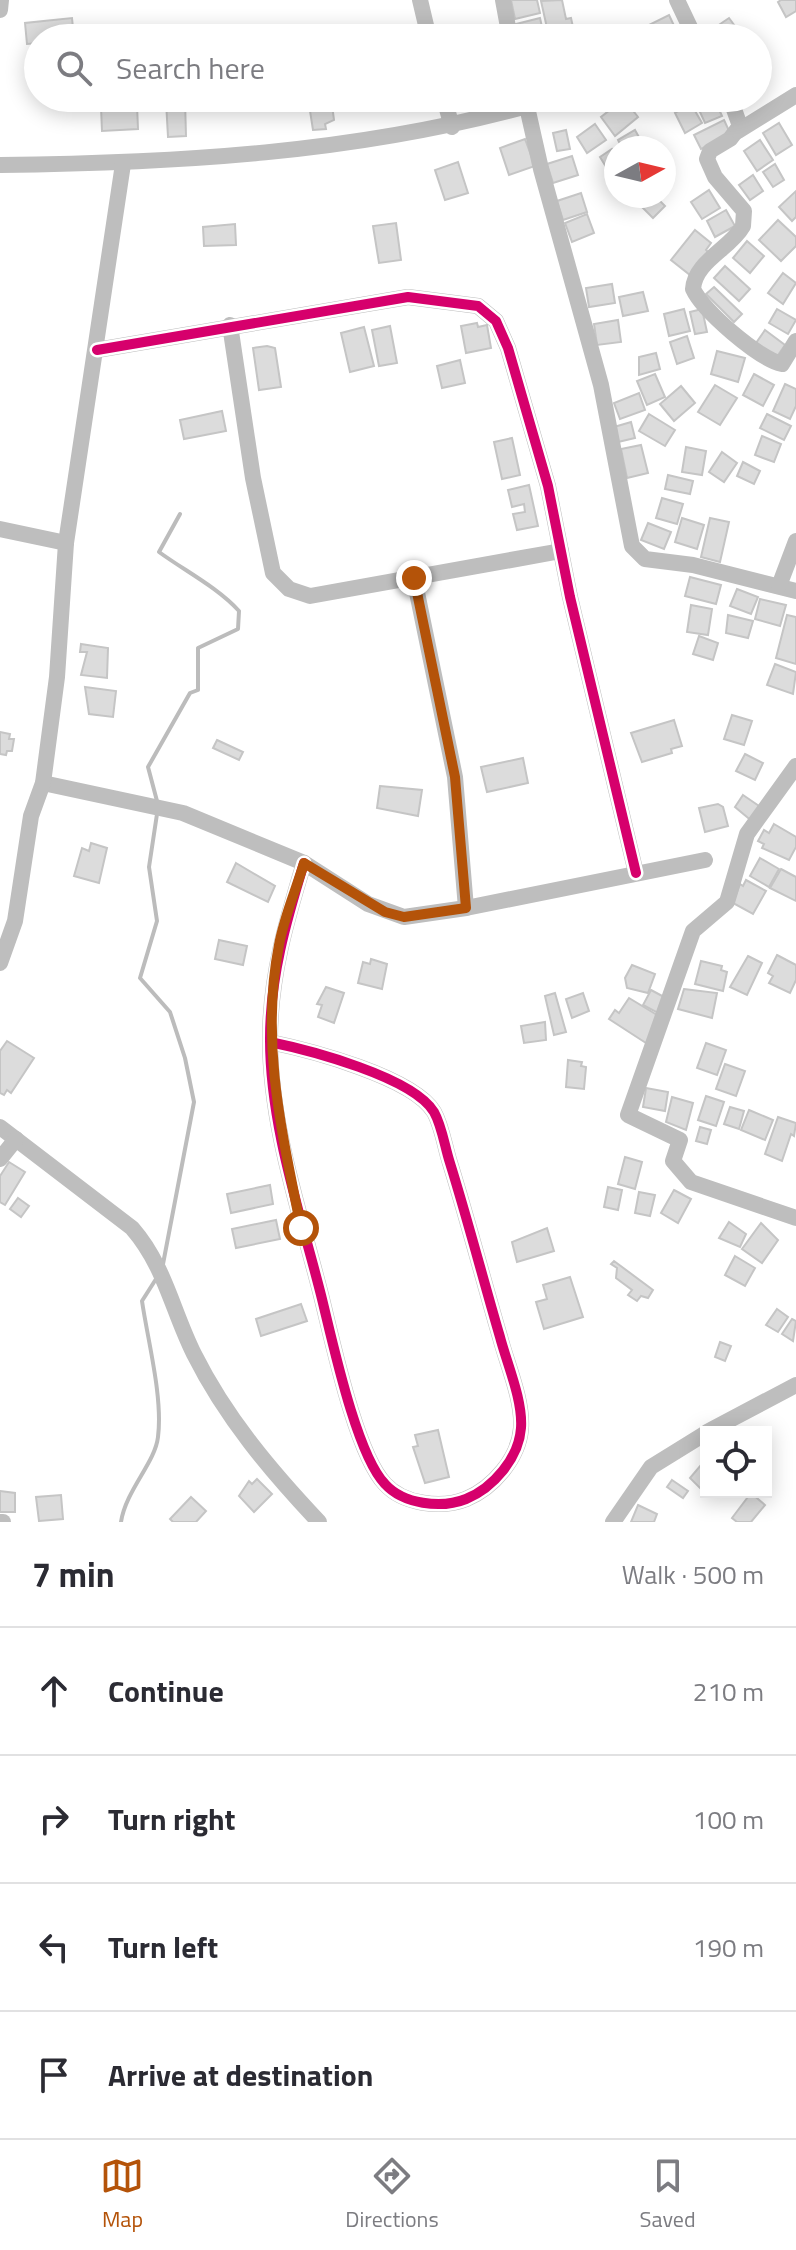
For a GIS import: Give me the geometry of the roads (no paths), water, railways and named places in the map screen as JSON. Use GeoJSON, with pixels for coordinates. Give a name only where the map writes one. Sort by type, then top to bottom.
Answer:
{"type":"FeatureCollection","features":[{"type":"Feature","properties":{"kind":"street"},"geometry":{"type":"LineString","coordinates":[[0,10],[1,0]]}},
{"type":"Feature","properties":{"kind":"street"},"geometry":{"type":"LineString","coordinates":[[420,0],[426,24]]}},
{"type":"Feature","properties":{"kind":"street"},"geometry":{"type":"LineString","coordinates":[[503,0],[507,24]]}},
{"type":"Feature","properties":{"kind":"street"},"geometry":{"type":"LineString","coordinates":[[677,0],[688,24]]}},
{"type":"Feature","properties":{"kind":"street"},"geometry":{"type":"LineString","coordinates":[[772,110],[796,95]]}},
{"type":"Feature","properties":{"kind":"street"},"geometry":{"type":"LineString","coordinates":[[448,112],[452,127]]}},
{"type":"Feature","properties":{"kind":"street"},"geometry":{"type":"LineString","coordinates":[[0,165],[123,164],[241,157],[452,127],[496,112]]}},
{"type":"Feature","properties":{"kind":"street"},"geometry":{"type":"LineString","coordinates":[[529,112],[601,385],[632,546],[645,559],[693,565],[796,591]]}},
{"type":"Feature","properties":{"kind":"street"},"geometry":{"type":"LineString","coordinates":[[737,112],[741,121],[738,131]]}},
{"type":"Feature","properties":{"kind":"street"},"geometry":{"type":"LineString","coordinates":[[769,112],[710,151],[707,159],[715,177],[744,211],[743,226],[702,267],[694,280],[693,289],[740,338],[773,362],[782,364],[796,341]]}},
{"type":"Feature","properties":{"kind":"street"},"geometry":{"type":"LineString","coordinates":[[0,963],[15,921],[31,816],[43,783],[57,677],[66,543],[123,164]]}},
{"type":"Feature","properties":{"kind":"street"},"geometry":{"type":"LineString","coordinates":[[97,350],[408,297],[478,306],[496,321],[508,348],[548,486],[636,873]]}},
{"type":"Feature","properties":{"kind":"street"},"geometry":{"type":"LineString","coordinates":[[230,325],[253,478],[273,573],[289,589],[310,596],[561,551]]}},
{"type":"Feature","properties":{"kind":"street"},"geometry":{"type":"LineString","coordinates":[[0,529],[66,543]]}},
{"type":"Feature","properties":{"kind":"street"},"geometry":{"type":"LineString","coordinates":[[779,586],[796,541]]}},
{"type":"Feature","properties":{"kind":"street"},"geometry":{"type":"LineString","coordinates":[[414,578],[455,777],[466,908]]}},
{"type":"Feature","properties":{"kind":"street"},"geometry":{"type":"LineString","coordinates":[[796,766],[747,834],[727,902],[693,931],[628,1115],[680,1140],[673,1161],[691,1182],[796,1218]]}},
{"type":"Feature","properties":{"kind":"street"},"geometry":{"type":"LineString","coordinates":[[43,783],[183,813],[304,863],[385,912],[404,917],[466,908],[705,860]]}},
{"type":"Feature","properties":{"kind":"street"},"geometry":{"type":"LineString","coordinates":[[270,1042],[316,1052],[387,1079],[433,1111],[512,1380],[521,1426],[517,1446],[508,1465],[484,1489],[467,1498],[448,1504],[405,1498],[387,1487],[372,1469],[301,1228],[278,1121],[270,1042],[279,943],[304,863]]}},
{"type":"Feature","properties":{"kind":"street"},"geometry":{"type":"LineString","coordinates":[[0,1127],[132,1228],[148,1246],[161,1268],[194,1353],[233,1418],[253,1449],[319,1522]]}},
{"type":"Feature","properties":{"kind":"street"},"geometry":{"type":"LineString","coordinates":[[0,1159],[16,1139]]}},
{"type":"Feature","properties":{"kind":"street"},"geometry":{"type":"LineString","coordinates":[[718,1426],[796,1385]]}},
{"type":"Feature","properties":{"kind":"street"},"geometry":{"type":"LineString","coordinates":[[613,1522],[651,1467],[700,1436]]}},
{"type":"Feature","properties":{"kind":"waterway"},"geometry":{"type":"LineString","coordinates":[[157,801],[148,767],[190,693],[198,690],[198,648],[238,629],[239,611],[230,602],[159,552],[180,514]]}},
{"type":"Feature","properties":{"kind":"waterway"},"geometry":{"type":"LineString","coordinates":[[157,814],[149,867],[157,921],[140,978],[170,1012],[185,1058],[194,1102],[163,1264]]}},
{"type":"Feature","properties":{"kind":"waterway"},"geometry":{"type":"LineString","coordinates":[[121,1522],[128,1499],[152,1457],[158,1437],[157,1387],[142,1301],[156,1279]]}}]}
